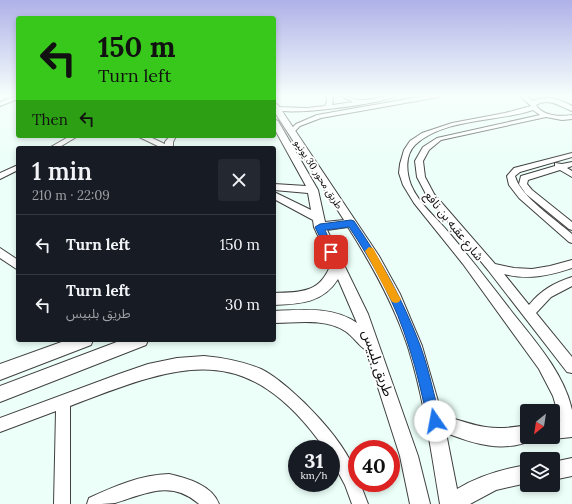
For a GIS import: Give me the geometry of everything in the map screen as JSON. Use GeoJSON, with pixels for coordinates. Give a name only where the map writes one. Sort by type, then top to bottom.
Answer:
{"type":"FeatureCollection","features":[{"type":"Feature","properties":{"kind":"street","name":"طريق محور 30 يونيو"},"geometry":{"type":"LineString","coordinates":[[282,119],[351,223]]}},
{"type":"Feature","properties":{"kind":"street"},"geometry":{"type":"LineString","coordinates":[[290,132],[303,123],[313,119]]}},
{"type":"Feature","properties":{"kind":"street","name":"شارع عقبه بن نافع"},"geometry":{"type":"LineString","coordinates":[[487,119],[428,133],[412,144],[404,158],[404,177],[415,198],[489,291],[543,364],[555,384],[564,406],[565,429]]}},
{"type":"Feature","properties":{"kind":"street","name":"شارع عقبه بن نافع"},"geometry":{"type":"LineString","coordinates":[[537,119],[470,131],[439,139],[426,149],[419,161],[421,177],[431,196],[492,267],[572,368]]}},
{"type":"Feature","properties":{"kind":"street"},"geometry":{"type":"LineString","coordinates":[[559,119],[572,123]]}},
{"type":"Feature","properties":{"kind":"street","name":"طريق محور 30 يونيو"},"geometry":{"type":"LineString","coordinates":[[276,124],[313,190],[319,223]]}},
{"type":"Feature","properties":{"kind":"street"},"geometry":{"type":"LineString","coordinates":[[57,146],[71,138]]}},
{"type":"Feature","properties":{"kind":"street"},"geometry":{"type":"LineString","coordinates":[[146,138],[164,146]]}},
{"type":"Feature","properties":{"kind":"street"},"geometry":{"type":"LineString","coordinates":[[572,155],[564,164],[524,178],[523,184],[529,192],[572,227]]}},
{"type":"Feature","properties":{"kind":"street"},"geometry":{"type":"LineString","coordinates":[[564,164],[572,175]]}},
{"type":"Feature","properties":{"kind":"street"},"geometry":{"type":"LineString","coordinates":[[564,164],[517,170],[511,176],[513,185],[522,196],[572,239]]}},
{"type":"Feature","properties":{"kind":"street"},"geometry":{"type":"LineString","coordinates":[[0,176],[16,168]]}},
{"type":"Feature","properties":{"kind":"street"},"geometry":{"type":"LineString","coordinates":[[276,186],[313,190]]}},
{"type":"Feature","properties":{"kind":"street"},"geometry":{"type":"LineString","coordinates":[[276,196],[319,223],[351,223],[375,259],[395,298],[415,346],[435,421],[451,504],[473,489],[498,479],[520,475]]}},
{"type":"Feature","properties":{"kind":"street","name":"طريق بلبيس"},"geometry":{"type":"LineString","coordinates":[[319,223],[361,314],[374,350],[409,456],[420,504]]}},
{"type":"Feature","properties":{"kind":"street"},"geometry":{"type":"LineString","coordinates":[[0,252],[16,264]]}},
{"type":"Feature","properties":{"kind":"street"},"geometry":{"type":"LineString","coordinates":[[276,299],[304,298],[313,294],[327,284],[332,278],[337,264]]}},
{"type":"Feature","properties":{"kind":"street"},"geometry":{"type":"LineString","coordinates":[[492,267],[510,272],[527,274],[543,273],[572,264]]}},
{"type":"Feature","properties":{"kind":"street"},"geometry":{"type":"LineString","coordinates":[[529,314],[546,294],[556,286],[572,281]]}},
{"type":"Feature","properties":{"kind":"street"},"geometry":{"type":"LineString","coordinates":[[276,317],[316,315],[342,321],[354,328],[365,338],[374,350]]}},
{"type":"Feature","properties":{"kind":"street"},"geometry":{"type":"LineString","coordinates":[[0,372],[81,342]]}},
{"type":"Feature","properties":{"kind":"street"},"geometry":{"type":"LineString","coordinates":[[0,394],[136,342]]}},
{"type":"Feature","properties":{"kind":"street"},"geometry":{"type":"LineString","coordinates":[[0,425],[129,376],[167,365],[202,362],[222,364],[248,371],[273,383],[296,402],[318,426],[339,456],[357,493],[360,504]]}},
{"type":"Feature","properties":{"kind":"street"},"geometry":{"type":"LineString","coordinates":[[62,504],[63,401]]}},
{"type":"Feature","properties":{"kind":"street"},"geometry":{"type":"LineString","coordinates":[[435,421],[479,436],[504,438],[520,435]]}},
{"type":"Feature","properties":{"kind":"street"},"geometry":{"type":"LineString","coordinates":[[560,470],[572,467]]}},
{"type":"Feature","properties":{"kind":"street"},"geometry":{"type":"LineString","coordinates":[[95,504],[134,486],[159,481],[183,484],[204,496],[211,504]]}},
{"type":"Feature","properties":{"kind":"slow traffic"},"geometry":{"type":"LineString","coordinates":[[369,251],[375,259],[396,299]]}},
{"type":"Feature","properties":{"kind":"route"},"geometry":{"type":"LineString","coordinates":[[331,252],[320,227],[351,223],[375,259],[395,298],[415,346],[435,421]]}}]}
